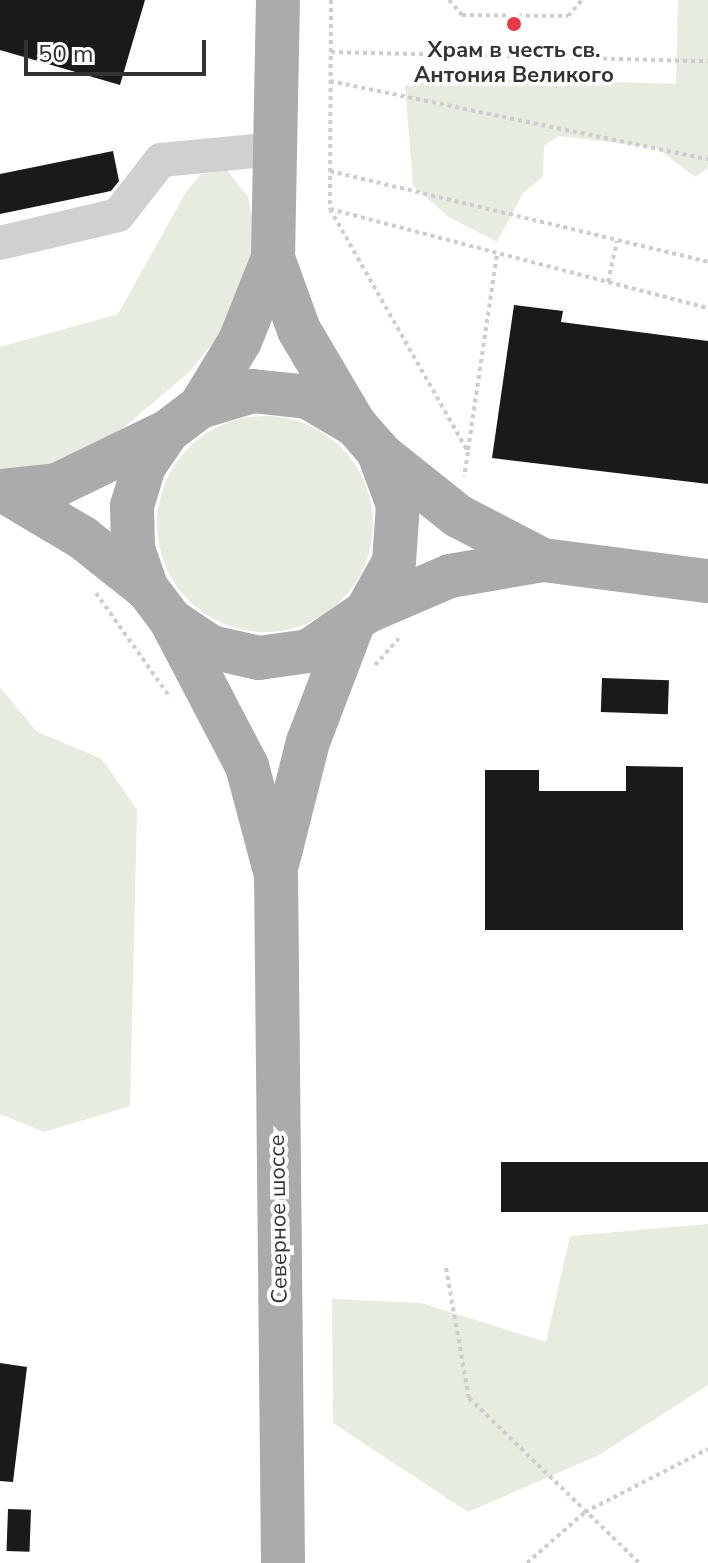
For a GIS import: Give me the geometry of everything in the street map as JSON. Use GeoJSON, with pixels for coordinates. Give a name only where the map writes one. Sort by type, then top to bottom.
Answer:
{"type":"FeatureCollection","features":[{"type":"Feature","properties":{"kind":"main road"},"geometry":{"type":"LineString","coordinates":[[276,875],[247,766],[159,604],[133,549],[132,506],[144,466],[184,419],[240,341],[273,258],[278,0]]}},
{"type":"Feature","properties":{"kind":"main road"},"geometry":{"type":"LineString","coordinates":[[273,258],[299,330],[366,438],[398,505],[394,562],[359,619],[308,742],[276,875]]}},
{"type":"Feature","properties":{"kind":"main road"},"geometry":{"type":"LineString","coordinates":[[2,491],[57,485],[184,419],[253,391],[308,397],[366,438],[458,516],[543,560]]}},
{"type":"Feature","properties":{"kind":"main road"},"geometry":{"type":"LineString","coordinates":[[2,491],[83,538],[211,647],[259,658],[309,651],[359,619],[450,576],[543,560],[708,581]]}},
{"type":"Feature","properties":{"kind":"main road","name":"Северное шоссе"},"geometry":{"type":"LineString","coordinates":[[276,875],[283,1563]]}},
{"type":"Feature","properties":{"kind":"lane"},"geometry":{"type":"LineString","coordinates":[[0,243],[118,215],[161,160],[275,149]]}},
{"type":"Feature","properties":{"kind":"path"},"geometry":{"type":"LineString","coordinates":[[331,0],[330,209],[468,452]]}},
{"type":"Feature","properties":{"kind":"path"},"geometry":{"type":"LineString","coordinates":[[449,0],[462,15],[552,16],[568,16],[582,0]]}},
{"type":"Feature","properties":{"kind":"path"},"geometry":{"type":"LineString","coordinates":[[330,52],[708,61]]}},
{"type":"Feature","properties":{"kind":"path"},"geometry":{"type":"LineString","coordinates":[[330,81],[708,159]]}},
{"type":"Feature","properties":{"kind":"path"},"geometry":{"type":"LineString","coordinates":[[330,171],[708,262]]}},
{"type":"Feature","properties":{"kind":"path"},"geometry":{"type":"LineString","coordinates":[[330,209],[708,308]]}},
{"type":"Feature","properties":{"kind":"path"},"geometry":{"type":"LineString","coordinates":[[608,282],[617,240]]}},
{"type":"Feature","properties":{"kind":"path"},"geometry":{"type":"LineString","coordinates":[[458,516],[497,253]]}},
{"type":"Feature","properties":{"kind":"path"},"geometry":{"type":"LineString","coordinates":[[86,580],[175,706]]}},
{"type":"Feature","properties":{"kind":"path"},"geometry":{"type":"LineString","coordinates":[[368,672],[408,629]]}},
{"type":"Feature","properties":{"kind":"path"},"geometry":{"type":"LineString","coordinates":[[446,1268],[469,1398],[639,1563]]}},
{"type":"Feature","properties":{"kind":"path"},"geometry":{"type":"LineString","coordinates":[[527,1563],[585,1512],[708,1449]]}},
{"type":"Feature","properties":{"kind":"shaded area"},"geometry":{"type":"Polygon","coordinates":[[[678,0],[708,0],[708,168],[695,177],[657,148],[559,136],[544,146],[543,177],[523,193],[497,242],[450,218],[413,186],[405,86],[424,76],[676,84],[678,0]]]}},
{"type":"Feature","properties":{"kind":"shaded area"},"geometry":{"type":"Polygon","coordinates":[[[227,170],[248,197],[254,227],[249,286],[229,324],[189,372],[102,446],[51,477],[0,474],[0,347],[118,314],[186,192],[201,174],[227,170]]]}},
{"type":"Feature","properties":{"kind":"shaded area"},"geometry":{"type":"Polygon","coordinates":[[[265,416],[306,425],[341,448],[364,483],[373,524],[364,565],[341,600],[306,623],[265,632],[224,623],[189,600],[166,565],[157,524],[166,483],[189,448],[224,425],[265,416]]]}},
{"type":"Feature","properties":{"kind":"shaded area"},"geometry":{"type":"Polygon","coordinates":[[[0,687],[36,731],[102,759],[137,810],[130,1106],[44,1132],[0,1114],[0,687]]]}},
{"type":"Feature","properties":{"kind":"shaded area"},"geometry":{"type":"Polygon","coordinates":[[[708,1224],[708,1385],[599,1455],[468,1512],[333,1423],[332,1299],[421,1303],[546,1342],[570,1236],[708,1224]]]}},
{"type":"Feature","properties":{"kind":"building"},"geometry":{"type":"Polygon","coordinates":[[[0,0],[145,0],[120,85],[0,50],[0,0]]]}},
{"type":"Feature","properties":{"kind":"building"},"geometry":{"type":"Polygon","coordinates":[[[113,151],[119,181],[111,191],[0,214],[0,174],[113,151]]]}},
{"type":"Feature","properties":{"kind":"building"},"geometry":{"type":"Polygon","coordinates":[[[514,305],[563,311],[561,322],[708,341],[708,484],[492,458],[514,305]]]}},
{"type":"Feature","properties":{"kind":"building"},"geometry":{"type":"Polygon","coordinates":[[[602,678],[669,680],[668,714],[601,712],[602,678]]]}},
{"type":"Feature","properties":{"kind":"building"},"geometry":{"type":"Polygon","coordinates":[[[626,766],[683,767],[683,930],[485,930],[485,770],[539,770],[539,791],[626,791],[626,766]]]}},
{"type":"Feature","properties":{"kind":"building"},"geometry":{"type":"Polygon","coordinates":[[[501,1162],[708,1162],[708,1212],[501,1212],[501,1162]]]}},
{"type":"Feature","properties":{"kind":"building"},"geometry":{"type":"Polygon","coordinates":[[[0,1363],[27,1367],[13,1482],[0,1481],[0,1363]]]}},
{"type":"Feature","properties":{"kind":"building"},"geometry":{"type":"Polygon","coordinates":[[[8,1509],[31,1510],[30,1552],[7,1551],[8,1509]]]}},
{"type":"Feature","properties":{"kind":"place","name":"Храм в честь св. Антония Великого"},"geometry":{"type":"Point","coordinates":[514,24]}}]}
